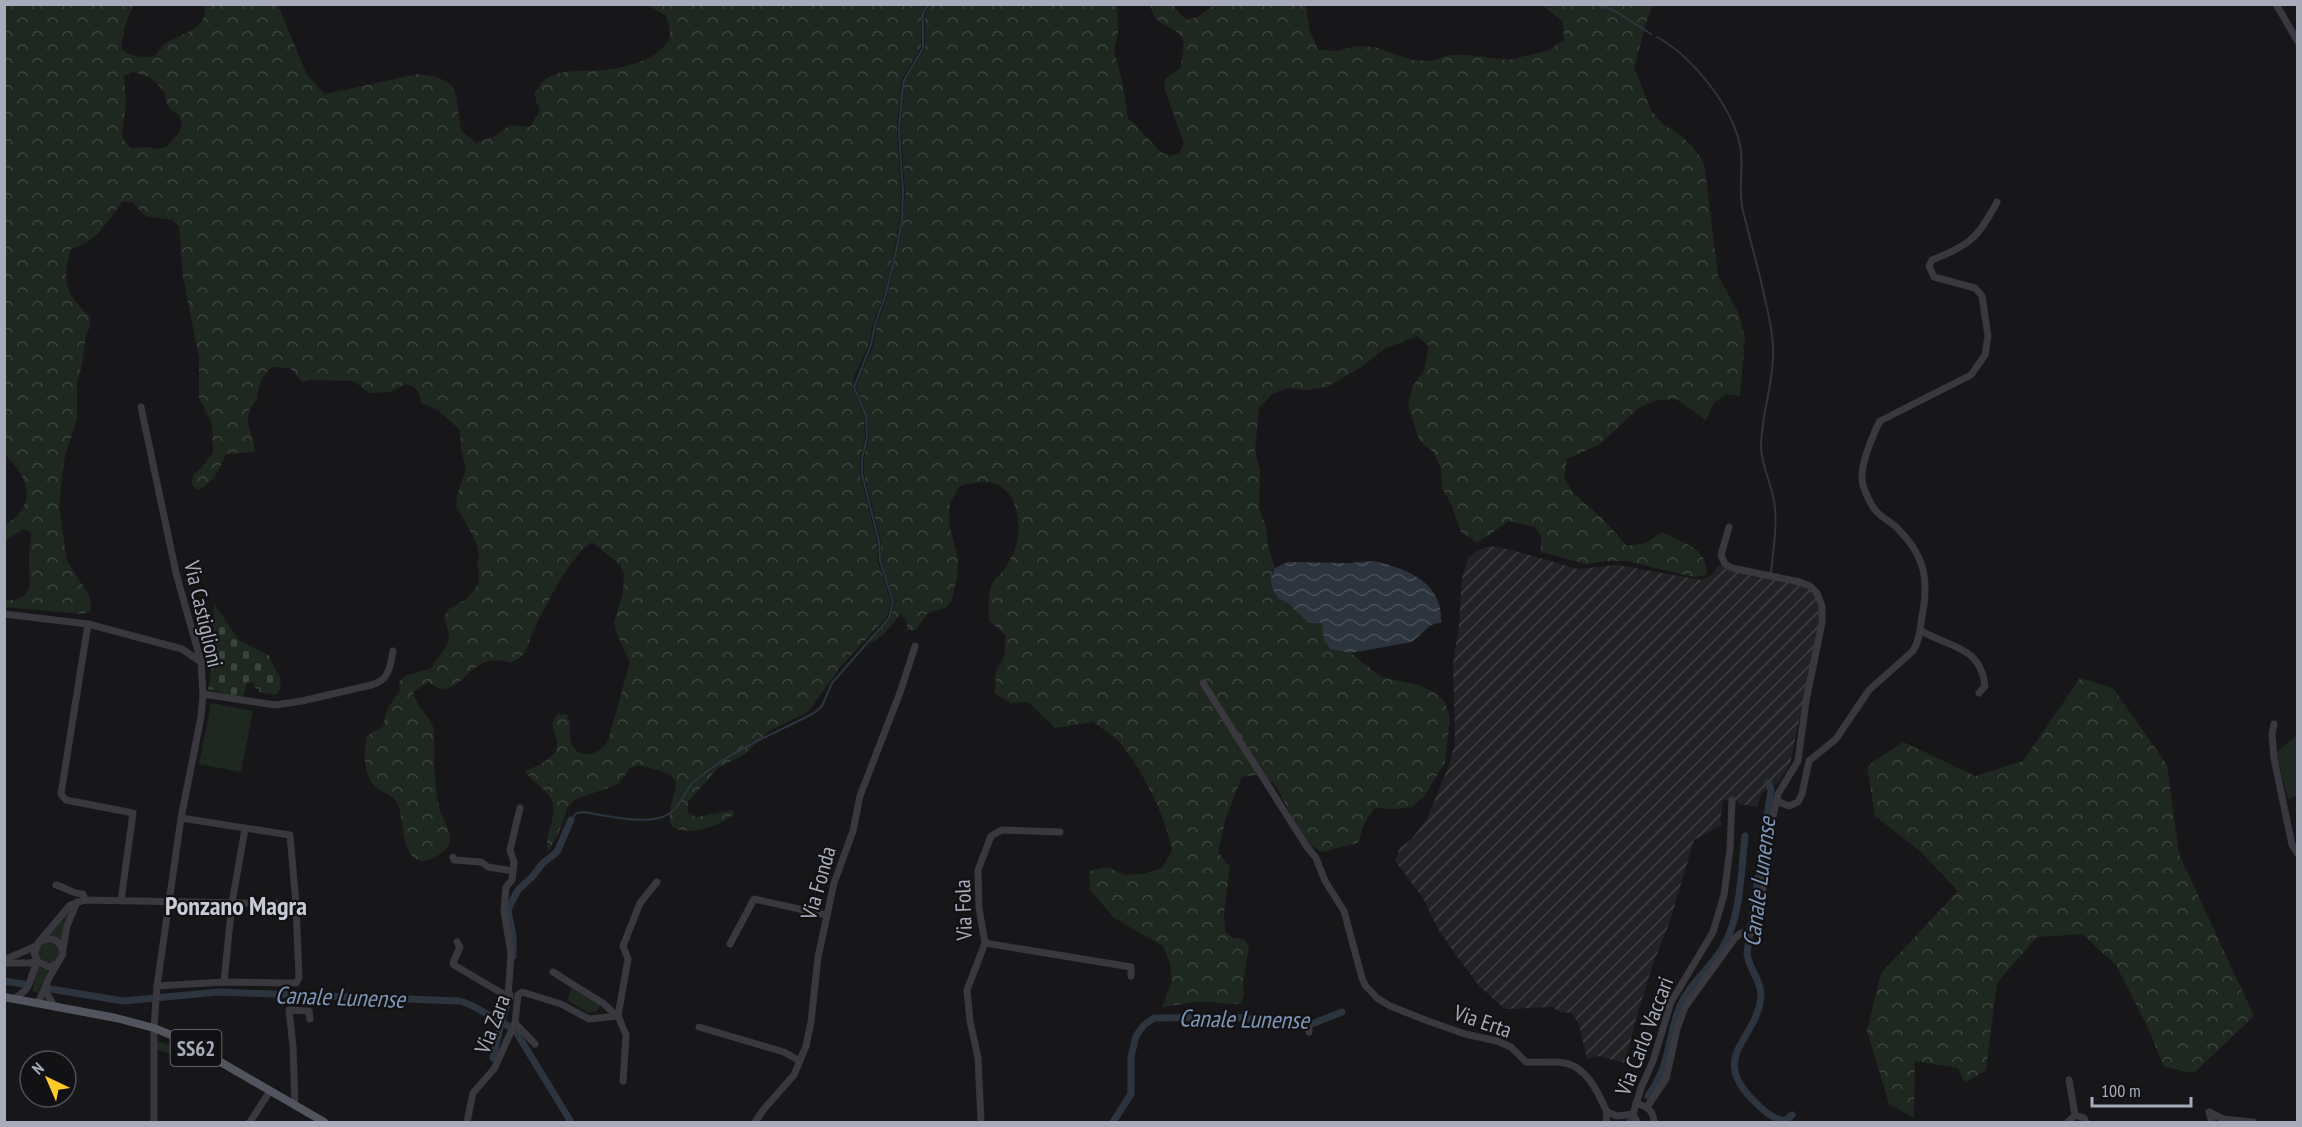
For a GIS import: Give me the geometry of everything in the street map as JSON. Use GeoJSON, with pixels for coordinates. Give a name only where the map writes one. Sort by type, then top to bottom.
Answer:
{"type":"FeatureCollection","features":[{"type":"Feature","properties":{"kind":"main road","name":"SS62"},"geometry":{"type":"LineString","coordinates":[[4,997],[116,1018],[154,1028],[181,1039],[324,1122]]}},
{"type":"Feature","properties":{"kind":"street"},"geometry":{"type":"LineString","coordinates":[[2276,4],[2298,42]]}},
{"type":"Feature","properties":{"kind":"street"},"geometry":{"type":"LineString","coordinates":[[1776,801],[1789,806],[1798,802],[1809,761],[1836,739],[1869,690],[1913,651],[1918,643],[1927,589],[1924,570],[1910,542],[1898,528],[1881,517],[1873,507],[1862,479],[1863,466],[1880,422],[1965,379],[1978,368],[1984,355],[1988,336],[1982,296],[1975,288],[1934,278],[1929,267],[1932,260],[1957,250],[1977,235],[1997,202]]}},
{"type":"Feature","properties":{"kind":"street","name":"Via Castiglioni"},"geometry":{"type":"LineString","coordinates":[[141,407],[176,573],[201,662],[203,694],[201,717],[181,818],[168,901],[157,988],[154,1028],[154,1122]]}},
{"type":"Feature","properties":{"kind":"street"},"geometry":{"type":"LineString","coordinates":[[1647,1107],[1666,1079],[1677,1029],[1685,1007],[1735,938],[1744,933],[1752,933],[1758,926],[1776,801],[1798,761],[1806,701],[1822,623],[1822,606],[1817,593],[1810,586],[1726,565],[1721,555],[1729,527]]}},
{"type":"Feature","properties":{"kind":"street"},"geometry":{"type":"LineString","coordinates":[[4,614],[88,624],[182,649],[201,662]]}},
{"type":"Feature","properties":{"kind":"street"},"geometry":{"type":"LineString","coordinates":[[88,624],[61,794],[66,800],[133,813],[122,900]]}},
{"type":"Feature","properties":{"kind":"street"},"geometry":{"type":"LineString","coordinates":[[1920,630],[1958,647],[1976,660],[1985,686],[1979,693]]}},
{"type":"Feature","properties":{"kind":"street","name":"Via Fonda"},"geometry":{"type":"LineString","coordinates":[[755,1122],[795,1075],[809,1037],[818,957],[837,871],[853,831],[860,796],[901,690],[915,646]]}},
{"type":"Feature","properties":{"kind":"street"},"geometry":{"type":"LineString","coordinates":[[203,694],[275,705],[371,686],[380,683],[386,676],[393,651]]}},
{"type":"Feature","properties":{"kind":"street","name":"Via Erta"},"geometry":{"type":"LineString","coordinates":[[1203,683],[1316,858],[1325,881],[1344,911],[1365,985],[1390,1006],[1465,1035],[1497,1041],[1511,1047],[1526,1062],[1566,1063],[1575,1067],[1591,1081],[1607,1112]]}},
{"type":"Feature","properties":{"kind":"street"},"geometry":{"type":"LineString","coordinates":[[2274,724],[2272,734],[2274,758],[2292,845],[2298,854]]}},
{"type":"Feature","properties":{"kind":"street","name":"Via Carlo Vaccari"},"geometry":{"type":"LineString","coordinates":[[1634,1114],[1671,1002],[1713,932],[1724,895],[1730,849],[1732,800]]}},
{"type":"Feature","properties":{"kind":"street"},"geometry":{"type":"LineString","coordinates":[[511,999],[511,954],[504,911],[506,887],[512,880],[514,862],[510,850],[520,808]]}},
{"type":"Feature","properties":{"kind":"street"},"geometry":{"type":"LineString","coordinates":[[157,988],[224,982],[293,984],[298,982],[296,904],[290,835],[181,818]]}},
{"type":"Feature","properties":{"kind":"street"},"geometry":{"type":"LineString","coordinates":[[2289,825],[2298,824]]}},
{"type":"Feature","properties":{"kind":"street"},"geometry":{"type":"LineString","coordinates":[[224,982],[232,903],[245,828]]}},
{"type":"Feature","properties":{"kind":"street","name":"Via Fola"},"geometry":{"type":"LineString","coordinates":[[981,1122],[978,1058],[970,1021],[967,990],[985,943],[979,908],[978,870],[991,836],[1002,830],[1059,832]]}},
{"type":"Feature","properties":{"kind":"street"},"geometry":{"type":"LineString","coordinates":[[453,857],[454,860],[481,862],[489,867],[513,871]]}},
{"type":"Feature","properties":{"kind":"street"},"geometry":{"type":"LineString","coordinates":[[617,1015],[628,958],[623,946],[640,903],[657,882]]}},
{"type":"Feature","properties":{"kind":"street"},"geometry":{"type":"LineString","coordinates":[[35,1002],[62,958],[67,926],[83,894],[72,894],[69,890],[56,885]]}},
{"type":"Feature","properties":{"kind":"street"},"geometry":{"type":"LineString","coordinates":[[730,944],[754,899],[826,915]]}},
{"type":"Feature","properties":{"kind":"street"},"geometry":{"type":"LineString","coordinates":[[68,900],[296,904]]}},
{"type":"Feature","properties":{"kind":"street"},"geometry":{"type":"LineString","coordinates":[[35,1002],[30,985],[32,971],[37,961],[34,953],[37,944],[58,916],[70,905],[81,901]]}},
{"type":"Feature","properties":{"kind":"street"},"geometry":{"type":"LineString","coordinates":[[4,962],[47,938],[56,940],[63,950]]}},
{"type":"Feature","properties":{"kind":"street"},"geometry":{"type":"LineString","coordinates":[[458,942],[460,947],[454,965],[511,999]]}},
{"type":"Feature","properties":{"kind":"street"},"geometry":{"type":"LineString","coordinates":[[985,943],[1131,967],[1131,976]]}},
{"type":"Feature","properties":{"kind":"street"},"geometry":{"type":"LineString","coordinates":[[4,962],[37,961],[49,967],[57,964]]}},
{"type":"Feature","properties":{"kind":"street"},"geometry":{"type":"LineString","coordinates":[[22,963],[32,971]]}},
{"type":"Feature","properties":{"kind":"street"},"geometry":{"type":"LineString","coordinates":[[553,972],[604,1004],[617,1015],[626,1035],[623,1081]]}},
{"type":"Feature","properties":{"kind":"street"},"geometry":{"type":"LineString","coordinates":[[47,983],[47,994],[55,1007]]}},
{"type":"Feature","properties":{"kind":"street"},"geometry":{"type":"LineString","coordinates":[[15,999],[30,985]]}},
{"type":"Feature","properties":{"kind":"street","name":"Via Zara"},"geometry":{"type":"LineString","coordinates":[[467,1122],[473,1093],[494,1070],[515,1023],[511,999],[522,992],[561,1004],[589,1019],[617,1015]]}},
{"type":"Feature","properties":{"kind":"street"},"geometry":{"type":"LineString","coordinates":[[295,1106],[289,1010],[309,1011],[310,1019]]}},
{"type":"Feature","properties":{"kind":"street"},"geometry":{"type":"LineString","coordinates":[[1308,1021],[1309,1032]]}},
{"type":"Feature","properties":{"kind":"street"},"geometry":{"type":"LineString","coordinates":[[515,1023],[535,1044]]}},
{"type":"Feature","properties":{"kind":"street"},"geometry":{"type":"LineString","coordinates":[[699,1027],[784,1052],[800,1061]]}},
{"type":"Feature","properties":{"kind":"street"},"geometry":{"type":"LineString","coordinates":[[2069,1080],[2075,1115]]}},
{"type":"Feature","properties":{"kind":"street"},"geometry":{"type":"LineString","coordinates":[[250,1122],[270,1091]]}},
{"type":"Feature","properties":{"kind":"street"},"geometry":{"type":"LineString","coordinates":[[1636,1103],[1652,1111],[1654,1122]]}},
{"type":"Feature","properties":{"kind":"street"},"geometry":{"type":"LineString","coordinates":[[1606,1122],[1607,1112],[1617,1116],[1634,1114],[1636,1122]]}},
{"type":"Feature","properties":{"kind":"street"},"geometry":{"type":"LineString","coordinates":[[2212,1122],[2209,1112],[2223,1119],[2253,1122]]}},
{"type":"Feature","properties":{"kind":"street"},"geometry":{"type":"LineString","coordinates":[[2068,1122],[2075,1115]]}},
{"type":"Feature","properties":{"kind":"street"},"geometry":{"type":"LineString","coordinates":[[2075,1115],[2084,1118],[2086,1122]]}},
{"type":"Feature","properties":{"kind":"shaded area"},"geometry":{"type":"Polygon","coordinates":[[[1490,546],[1578,569],[1617,565],[1702,580],[1712,575],[1720,564],[1726,569],[1801,584],[1813,591],[1819,605],[1818,629],[1790,764],[1779,782],[1762,793],[1757,807],[1738,804],[1738,801],[1723,800],[1720,821],[1722,825],[1694,840],[1670,921],[1652,967],[1625,1063],[1598,1056],[1587,1059],[1579,1025],[1572,1013],[1560,1012],[1553,1007],[1505,1009],[1480,987],[1455,954],[1438,929],[1423,898],[1395,861],[1400,848],[1412,839],[1428,817],[1449,765],[1455,743],[1453,664],[1459,624],[1462,578],[1468,558],[1478,550],[1490,546]]]}},
{"type":"Feature","properties":{"kind":"green space"},"geometry":{"type":"Polygon","coordinates":[[[5,4],[133,5],[124,29],[121,48],[133,55],[146,57],[155,56],[166,43],[194,29],[203,19],[204,5],[278,5],[307,75],[325,94],[418,74],[437,77],[451,84],[456,95],[461,131],[476,143],[495,136],[510,125],[530,127],[540,110],[534,94],[544,81],[553,76],[567,72],[623,67],[643,60],[661,49],[670,34],[666,16],[648,5],[926,5],[922,13],[921,47],[902,79],[900,92],[897,130],[901,192],[900,220],[894,251],[885,293],[873,323],[869,345],[855,374],[852,387],[864,416],[865,437],[860,459],[860,474],[877,542],[878,562],[891,602],[887,617],[841,666],[811,708],[804,714],[769,731],[745,754],[718,768],[688,802],[688,812],[696,817],[733,810],[734,815],[720,823],[704,829],[688,831],[672,827],[670,810],[676,781],[661,771],[639,765],[630,768],[618,784],[574,800],[568,807],[558,835],[548,851],[547,839],[553,805],[548,795],[525,771],[542,764],[556,752],[557,742],[552,723],[557,715],[567,714],[570,722],[571,742],[579,752],[595,753],[604,746],[608,741],[630,662],[616,632],[614,622],[623,593],[624,574],[620,565],[592,542],[583,549],[567,570],[533,631],[526,650],[520,657],[510,663],[496,660],[484,663],[449,688],[439,688],[429,682],[413,692],[434,729],[437,797],[450,837],[448,847],[436,856],[420,860],[413,857],[405,842],[396,802],[377,788],[369,777],[365,764],[365,749],[367,736],[383,726],[388,707],[400,691],[399,682],[405,676],[432,668],[449,640],[444,617],[449,609],[466,599],[478,584],[479,555],[476,542],[456,505],[466,469],[461,449],[460,430],[438,410],[421,403],[417,391],[410,385],[406,384],[389,392],[369,393],[354,381],[311,380],[302,382],[290,368],[272,367],[263,378],[257,400],[249,412],[249,425],[255,452],[226,454],[213,479],[198,490],[191,484],[194,474],[213,453],[212,424],[199,398],[199,359],[183,276],[179,226],[172,220],[145,216],[132,202],[122,202],[95,236],[88,242],[71,249],[68,261],[66,279],[68,287],[76,301],[90,317],[90,327],[86,335],[77,382],[77,419],[64,460],[59,507],[67,561],[90,597],[91,611],[82,614],[5,607],[5,600],[22,597],[29,589],[31,533],[23,529],[5,541],[5,525],[22,509],[27,491],[20,472],[4,454],[5,4]],[[133,72],[124,76],[126,104],[122,132],[124,141],[131,148],[166,147],[179,133],[182,124],[179,115],[171,110],[166,102],[165,92],[151,78],[133,72]]]}},
{"type":"Feature","properties":{"kind":"green space"},"geometry":{"type":"Polygon","coordinates":[[[930,5],[1117,5],[1118,33],[1114,52],[1122,80],[1128,118],[1161,152],[1170,156],[1179,153],[1184,144],[1164,88],[1165,79],[1180,68],[1184,46],[1177,32],[1155,18],[1150,5],[1173,5],[1188,20],[1197,17],[1214,5],[1306,5],[1309,29],[1318,50],[1338,51],[1356,46],[1375,47],[1412,60],[1431,61],[1449,55],[1508,60],[1547,51],[1564,40],[1563,22],[1542,5],[1653,5],[1634,67],[1651,110],[1663,124],[1693,147],[1704,163],[1718,275],[1739,314],[1745,339],[1740,396],[1726,394],[1714,403],[1706,420],[1676,399],[1658,400],[1640,407],[1600,444],[1567,459],[1564,478],[1574,494],[1602,518],[1627,546],[1646,543],[1662,532],[1698,552],[1706,565],[1707,575],[1693,577],[1627,561],[1586,564],[1541,552],[1541,536],[1535,527],[1509,521],[1477,543],[1461,532],[1451,504],[1442,488],[1441,468],[1433,452],[1419,440],[1408,405],[1413,386],[1424,370],[1429,346],[1417,336],[1384,349],[1363,366],[1327,387],[1308,390],[1289,388],[1272,394],[1259,408],[1255,451],[1260,470],[1259,509],[1266,526],[1268,545],[1275,568],[1271,578],[1279,599],[1289,604],[1309,622],[1322,622],[1330,649],[1351,653],[1381,677],[1419,685],[1435,693],[1445,702],[1450,719],[1445,762],[1425,795],[1412,807],[1374,808],[1364,824],[1358,843],[1322,852],[1307,843],[1275,785],[1261,774],[1242,777],[1226,818],[1218,852],[1230,867],[1224,912],[1225,932],[1233,938],[1243,939],[1249,946],[1241,1003],[1196,1002],[1162,1007],[1172,982],[1170,963],[1163,946],[1114,918],[1090,890],[1089,871],[1108,867],[1125,875],[1144,874],[1162,868],[1172,851],[1153,796],[1139,769],[1122,745],[1093,722],[1055,728],[1028,702],[1010,703],[995,693],[996,672],[1005,654],[1005,635],[989,620],[989,593],[993,582],[1004,570],[1013,554],[1018,532],[1017,513],[1010,496],[1004,489],[987,482],[960,486],[950,503],[949,523],[958,560],[957,578],[951,602],[945,608],[927,614],[916,630],[907,630],[907,621],[901,614],[883,635],[871,643],[871,640],[890,619],[895,602],[881,561],[881,542],[864,474],[864,459],[869,437],[867,416],[856,386],[873,346],[877,324],[888,294],[903,221],[905,192],[901,130],[903,92],[905,80],[925,48],[925,14],[930,5]]]}},
{"type":"Feature","properties":{"kind":"green space"},"geometry":{"type":"Polygon","coordinates":[[[214,604],[239,640],[268,655],[281,679],[276,695],[259,692],[260,689],[254,688],[254,683],[247,682],[243,698],[208,689],[215,650],[213,644],[214,604]]]}},
{"type":"Feature","properties":{"kind":"green space"},"geometry":{"type":"Polygon","coordinates":[[[2080,678],[2113,688],[2167,765],[2179,854],[2254,1016],[2194,1073],[2164,1067],[2149,1030],[2116,965],[2082,934],[2037,937],[1997,983],[1986,1070],[1965,1083],[1958,1068],[1915,1061],[1914,1118],[1889,1104],[1867,1031],[1881,973],[1958,891],[1921,852],[1875,816],[1867,766],[1903,742],[1975,776],[2023,761],[2080,678]]]}},
{"type":"Feature","properties":{"kind":"green space"},"geometry":{"type":"Polygon","coordinates":[[[211,703],[253,711],[241,772],[199,764],[211,703]]]}},
{"type":"Feature","properties":{"kind":"green space"},"geometry":{"type":"Polygon","coordinates":[[[2297,735],[2297,796],[2288,799],[2276,753],[2297,735]]]}},
{"type":"Feature","properties":{"kind":"green space"},"geometry":{"type":"Polygon","coordinates":[[[73,905],[63,940],[48,935],[73,905]]]}},
{"type":"Feature","properties":{"kind":"green space"},"geometry":{"type":"Polygon","coordinates":[[[49,941],[59,948],[60,952],[53,962],[49,963],[39,956],[38,952],[45,942],[49,941]]]}},
{"type":"Feature","properties":{"kind":"green space"},"geometry":{"type":"Polygon","coordinates":[[[38,968],[46,969],[48,972],[37,993],[33,992],[34,974],[38,968]]]}},
{"type":"Feature","properties":{"kind":"green space"},"geometry":{"type":"Polygon","coordinates":[[[572,988],[600,1006],[598,1011],[588,1013],[567,1000],[572,988]]]}},
{"type":"Feature","properties":{"kind":"green space"},"geometry":{"type":"Polygon","coordinates":[[[158,1041],[181,1050],[188,1048],[199,1054],[191,1062],[156,1049],[158,1041]]]}},
{"type":"Feature","properties":{"kind":"water"},"geometry":{"type":"Polygon","coordinates":[[[1372,561],[1397,567],[1420,579],[1436,596],[1441,622],[1431,625],[1412,642],[1351,653],[1330,649],[1324,640],[1322,623],[1309,623],[1289,604],[1279,599],[1272,588],[1271,578],[1275,568],[1288,562],[1372,561]]]}},
{"type":"Feature","properties":{"kind":"waterway"},"geometry":{"type":"LineString","coordinates":[[571,820],[576,813],[585,812],[635,820],[654,819],[668,814],[677,806],[691,785],[708,770],[737,752],[814,713],[822,706],[832,683],[889,618],[893,602],[880,561],[879,542],[862,474],[862,459],[867,437],[866,416],[854,387],[871,345],[896,251],[902,220],[903,192],[899,130],[902,92],[904,80],[923,48],[923,13],[929,4]]}},
{"type":"Feature","properties":{"kind":"waterway"},"geometry":{"type":"LineString","coordinates":[[1599,4],[1615,11],[1651,34]]}},
{"type":"Feature","properties":{"kind":"waterway"},"geometry":{"type":"LineString","coordinates":[[1657,37],[1684,57],[1710,86],[1730,118],[1741,151],[1742,204],[1761,281],[1773,347],[1761,448],[1773,494],[1776,519],[1771,573]]}},
{"type":"Feature","properties":{"kind":"waterway","name":"Canale Lunense"},"geometry":{"type":"LineString","coordinates":[[1768,783],[1771,790],[1747,953],[1761,991],[1761,997],[1758,1012],[1735,1058],[1735,1070],[1739,1083],[1766,1112],[1785,1121],[1792,1115]]}},
{"type":"Feature","properties":{"kind":"waterway"},"geometry":{"type":"LineString","coordinates":[[513,956],[513,936],[508,911],[510,905],[518,890],[543,863],[557,852],[571,820]]}},
{"type":"Feature","properties":{"kind":"waterway"},"geometry":{"type":"LineString","coordinates":[[1648,1096],[1661,1073],[1684,998],[1718,955],[1729,935],[1737,908],[1745,836]]}},
{"type":"Feature","properties":{"kind":"waterway","name":"Canale Lunense"},"geometry":{"type":"LineString","coordinates":[[4,981],[23,984]]}},
{"type":"Feature","properties":{"kind":"waterway","name":"Canale Lunense"},"geometry":{"type":"LineString","coordinates":[[51,989],[123,1001],[219,992],[460,1001],[515,1030],[571,1122]]}},
{"type":"Feature","properties":{"kind":"waterway"},"geometry":{"type":"LineString","coordinates":[[502,1020],[510,994]]}},
{"type":"Feature","properties":{"kind":"waterway","name":"Canale Lunense"},"geometry":{"type":"LineString","coordinates":[[1113,1122],[1131,1094],[1131,1057],[1136,1036],[1144,1025],[1154,1018],[1232,1017],[1309,1025],[1342,1012]]}},
{"type":"Feature","properties":{"kind":"waterway"},"geometry":{"type":"LineString","coordinates":[[493,1058],[500,1027]]}},
{"type":"Feature","properties":{"kind":"district","name":"Ponzano Magra"},"geometry":{"type":"Point","coordinates":[236,905]}}]}
